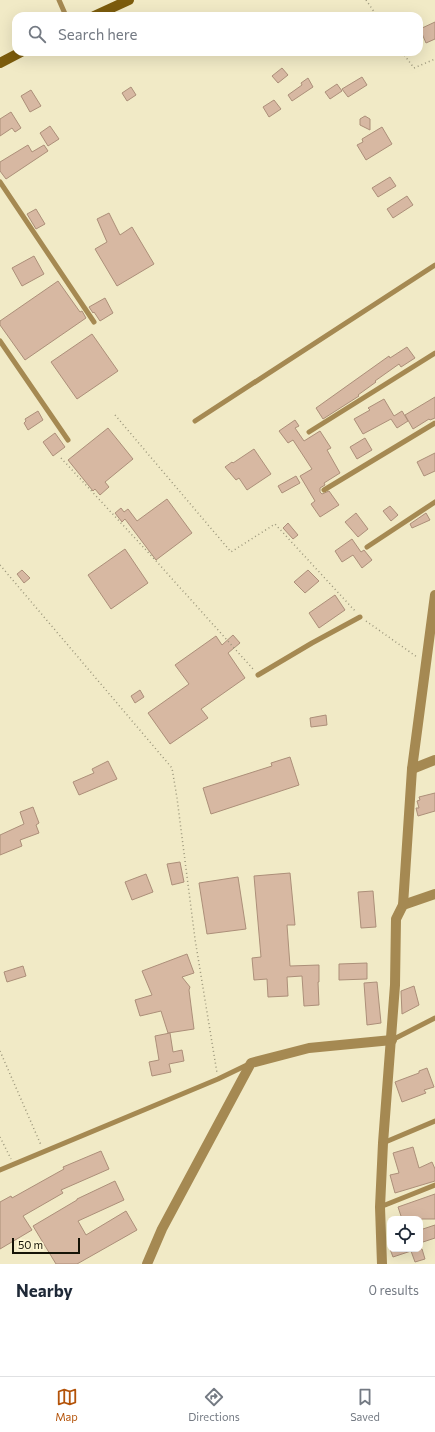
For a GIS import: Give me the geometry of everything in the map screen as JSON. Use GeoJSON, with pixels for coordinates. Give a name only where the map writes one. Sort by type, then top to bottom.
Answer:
{"type":"FeatureCollection","features":[{"type":"Feature","properties":{"kind":"street"},"geometry":{"type":"LineString","coordinates":[[103,12],[129,0]]}},
{"type":"Feature","properties":{"kind":"street"},"geometry":{"type":"LineString","coordinates":[[0,63],[13,56]]}},
{"type":"Feature","properties":{"kind":"street"},"geometry":{"type":"LineString","coordinates":[[382,1264],[380,1207],[383,1143],[392,1040],[396,919],[403,905],[412,769],[434,612],[435,595]]}},
{"type":"Feature","properties":{"kind":"street"},"geometry":{"type":"LineString","coordinates":[[412,769],[435,760]]}},
{"type":"Feature","properties":{"kind":"street"},"geometry":{"type":"LineString","coordinates":[[403,905],[435,894]]}},
{"type":"Feature","properties":{"kind":"street"},"geometry":{"type":"LineString","coordinates":[[147,1264],[162,1229],[251,1063],[309,1048],[392,1040]]}},
{"type":"Feature","properties":{"kind":"lane"},"geometry":{"type":"LineString","coordinates":[[59,0],[64,12]]}},
{"type":"Feature","properties":{"kind":"lane"},"geometry":{"type":"LineString","coordinates":[[0,182],[94,322]]}},
{"type":"Feature","properties":{"kind":"lane"},"geometry":{"type":"LineString","coordinates":[[195,421],[435,265]]}},
{"type":"Feature","properties":{"kind":"lane"},"geometry":{"type":"LineString","coordinates":[[0,341],[68,440]]}},
{"type":"Feature","properties":{"kind":"lane"},"geometry":{"type":"LineString","coordinates":[[309,432],[435,353]]}},
{"type":"Feature","properties":{"kind":"lane"},"geometry":{"type":"LineString","coordinates":[[324,490],[435,423]]}},
{"type":"Feature","properties":{"kind":"lane"},"geometry":{"type":"LineString","coordinates":[[367,548],[435,502]]}},
{"type":"Feature","properties":{"kind":"lane"},"geometry":{"type":"LineString","coordinates":[[258,675],[360,617]]}},
{"type":"Feature","properties":{"kind":"lane"},"geometry":{"type":"LineString","coordinates":[[392,1040],[435,1018]]}},
{"type":"Feature","properties":{"kind":"lane"},"geometry":{"type":"LineString","coordinates":[[0,1170],[44,1153],[218,1079],[251,1063]]}},
{"type":"Feature","properties":{"kind":"lane"},"geometry":{"type":"LineString","coordinates":[[383,1143],[435,1121]]}},
{"type":"Feature","properties":{"kind":"lane"},"geometry":{"type":"LineString","coordinates":[[380,1207],[435,1185]]}},
{"type":"Feature","properties":{"kind":"path"},"geometry":{"type":"LineString","coordinates":[[366,0],[374,12]]}},
{"type":"Feature","properties":{"kind":"path"},"geometry":{"type":"LineString","coordinates":[[405,56],[414,68],[435,60]]}},
{"type":"Feature","properties":{"kind":"path"},"geometry":{"type":"LineString","coordinates":[[115,415],[231,552],[275,524],[360,617],[426,664]]}},
{"type":"Feature","properties":{"kind":"path"},"geometry":{"type":"LineString","coordinates":[[61,458],[258,675]]}},
{"type":"Feature","properties":{"kind":"path"},"geometry":{"type":"LineString","coordinates":[[0,565],[172,768],[196,939],[218,1079]]}},
{"type":"Feature","properties":{"kind":"path"},"geometry":{"type":"LineString","coordinates":[[0,1052],[44,1153]]}},
{"type":"Feature","properties":{"kind":"path"},"geometry":{"type":"LineString","coordinates":[[0,1138],[13,1165]]}},
{"type":"Feature","properties":{"kind":"building"},"geometry":{"type":"Polygon","coordinates":[[[435,22],[435,39],[426,43],[423,36],[423,28],[435,22]]]}},
{"type":"Feature","properties":{"kind":"building"},"geometry":{"type":"Polygon","coordinates":[[[282,68],[288,75],[278,83],[272,76],[282,68]]]}},
{"type":"Feature","properties":{"kind":"building"},"geometry":{"type":"Polygon","coordinates":[[[362,77],[367,85],[348,97],[342,89],[362,77]]]}},
{"type":"Feature","properties":{"kind":"building"},"geometry":{"type":"Polygon","coordinates":[[[308,78],[313,87],[292,101],[288,95],[302,85],[301,83],[308,78]]]}},
{"type":"Feature","properties":{"kind":"building"},"geometry":{"type":"Polygon","coordinates":[[[337,84],[342,91],[330,99],[325,92],[337,84]]]}},
{"type":"Feature","properties":{"kind":"building"},"geometry":{"type":"Polygon","coordinates":[[[131,87],[136,95],[127,101],[122,93],[131,87]]]}},
{"type":"Feature","properties":{"kind":"building"},"geometry":{"type":"Polygon","coordinates":[[[31,90],[41,106],[30,112],[21,96],[31,90]]]}},
{"type":"Feature","properties":{"kind":"building"},"geometry":{"type":"Polygon","coordinates":[[[274,100],[281,109],[269,117],[263,107],[274,100]]]}},
{"type":"Feature","properties":{"kind":"building"},"geometry":{"type":"Polygon","coordinates":[[[11,112],[21,128],[15,132],[12,128],[0,136],[0,119],[11,112]]]}},
{"type":"Feature","properties":{"kind":"building"},"geometry":{"type":"Polygon","coordinates":[[[365,116],[370,119],[370,130],[360,125],[360,119],[365,116]]]}},
{"type":"Feature","properties":{"kind":"building"},"geometry":{"type":"Polygon","coordinates":[[[50,126],[59,139],[48,146],[40,133],[50,126]]]}},
{"type":"Feature","properties":{"kind":"building"},"geometry":{"type":"Polygon","coordinates":[[[382,127],[392,144],[366,160],[357,145],[363,142],[362,139],[382,127]]]}},
{"type":"Feature","properties":{"kind":"building"},"geometry":{"type":"Polygon","coordinates":[[[28,145],[32,152],[44,145],[48,151],[6,179],[0,171],[0,162],[28,145]]]}},
{"type":"Feature","properties":{"kind":"building"},"geometry":{"type":"Polygon","coordinates":[[[390,177],[396,186],[378,197],[372,188],[390,177]]]}},
{"type":"Feature","properties":{"kind":"building"},"geometry":{"type":"Polygon","coordinates":[[[407,196],[413,205],[393,218],[387,209],[407,196]]]}},
{"type":"Feature","properties":{"kind":"building"},"geometry":{"type":"Polygon","coordinates":[[[36,209],[45,224],[36,229],[27,214],[36,209]]]}},
{"type":"Feature","properties":{"kind":"building"},"geometry":{"type":"Polygon","coordinates":[[[109,213],[120,235],[132,227],[154,264],[117,286],[95,249],[107,242],[97,219],[109,213]]]}},
{"type":"Feature","properties":{"kind":"building"},"geometry":{"type":"Polygon","coordinates":[[[34,256],[44,274],[22,286],[12,268],[34,256]]]}},
{"type":"Feature","properties":{"kind":"building"},"geometry":{"type":"Polygon","coordinates":[[[58,281],[86,318],[25,360],[0,325],[0,321],[58,281]]]}},
{"type":"Feature","properties":{"kind":"building"},"geometry":{"type":"Polygon","coordinates":[[[105,298],[113,313],[100,321],[89,307],[105,298]]]}},
{"type":"Feature","properties":{"kind":"building"},"geometry":{"type":"Polygon","coordinates":[[[92,334],[118,371],[77,399],[51,362],[92,334]]]}},
{"type":"Feature","properties":{"kind":"building"},"geometry":{"type":"Polygon","coordinates":[[[407,347],[415,358],[401,367],[399,364],[375,381],[376,382],[358,395],[359,396],[323,419],[316,408],[389,356],[390,358],[407,347]]]}},
{"type":"Feature","properties":{"kind":"building"},"geometry":{"type":"Polygon","coordinates":[[[435,397],[435,418],[429,419],[413,429],[405,415],[435,397]]]}},
{"type":"Feature","properties":{"kind":"building"},"geometry":{"type":"Polygon","coordinates":[[[384,399],[394,416],[402,411],[408,421],[397,428],[391,419],[363,434],[354,419],[370,410],[368,408],[384,399]]]}},
{"type":"Feature","properties":{"kind":"building"},"geometry":{"type":"Polygon","coordinates":[[[38,411],[43,420],[28,430],[24,423],[26,421],[25,419],[38,411]]]}},
{"type":"Feature","properties":{"kind":"building"},"geometry":{"type":"Polygon","coordinates":[[[295,420],[299,426],[295,428],[304,441],[320,431],[331,448],[327,450],[340,473],[324,483],[325,485],[320,488],[320,492],[322,494],[329,491],[339,505],[320,517],[311,504],[315,501],[300,476],[312,469],[293,440],[288,443],[279,431],[295,420]]]}},
{"type":"Feature","properties":{"kind":"building"},"geometry":{"type":"Polygon","coordinates":[[[108,428],[133,459],[105,482],[109,487],[100,495],[95,489],[93,491],[68,460],[108,428]]]}},
{"type":"Feature","properties":{"kind":"building"},"geometry":{"type":"Polygon","coordinates":[[[55,433],[65,447],[53,456],[43,442],[55,433]]]}},
{"type":"Feature","properties":{"kind":"building"},"geometry":{"type":"Polygon","coordinates":[[[365,438],[372,450],[357,459],[350,447],[365,438]]]}},
{"type":"Feature","properties":{"kind":"building"},"geometry":{"type":"Polygon","coordinates":[[[254,449],[271,474],[247,490],[239,478],[236,480],[225,467],[254,449]]]}},
{"type":"Feature","properties":{"kind":"building"},"geometry":{"type":"Polygon","coordinates":[[[435,453],[435,471],[424,476],[417,462],[435,453]]]}},
{"type":"Feature","properties":{"kind":"building"},"geometry":{"type":"Polygon","coordinates":[[[296,476],[300,483],[282,493],[278,486],[296,476]]]}},
{"type":"Feature","properties":{"kind":"building"},"geometry":{"type":"Polygon","coordinates":[[[167,499],[192,533],[156,560],[125,519],[122,522],[115,513],[121,508],[124,512],[128,509],[137,521],[167,499]]]}},
{"type":"Feature","properties":{"kind":"building"},"geometry":{"type":"Polygon","coordinates":[[[390,506],[398,515],[391,521],[383,511],[390,506]]]}},
{"type":"Feature","properties":{"kind":"building"},"geometry":{"type":"Polygon","coordinates":[[[356,513],[368,529],[358,537],[345,522],[356,513]]]}},
{"type":"Feature","properties":{"kind":"building"},"geometry":{"type":"Polygon","coordinates":[[[426,513],[430,520],[412,528],[410,524],[426,513]]]}},
{"type":"Feature","properties":{"kind":"building"},"geometry":{"type":"Polygon","coordinates":[[[288,523],[298,535],[293,539],[283,528],[288,523]]]}},
{"type":"Feature","properties":{"kind":"building"},"geometry":{"type":"Polygon","coordinates":[[[352,539],[361,552],[364,550],[372,560],[362,568],[353,555],[342,562],[335,551],[352,539]]]}},
{"type":"Feature","properties":{"kind":"building"},"geometry":{"type":"Polygon","coordinates":[[[125,549],[148,583],[111,609],[88,575],[125,549]]]}},
{"type":"Feature","properties":{"kind":"building"},"geometry":{"type":"Polygon","coordinates":[[[22,570],[30,578],[24,583],[17,574],[22,570]]]}},
{"type":"Feature","properties":{"kind":"building"},"geometry":{"type":"Polygon","coordinates":[[[308,570],[319,581],[305,593],[294,582],[308,570]]]}},
{"type":"Feature","properties":{"kind":"building"},"geometry":{"type":"Polygon","coordinates":[[[335,595],[345,610],[319,628],[309,613],[335,595]]]}},
{"type":"Feature","properties":{"kind":"building"},"geometry":{"type":"Polygon","coordinates":[[[233,635],[240,643],[228,653],[245,678],[201,709],[208,718],[170,744],[148,713],[189,684],[175,665],[216,636],[222,645],[233,635]]]}},
{"type":"Feature","properties":{"kind":"building"},"geometry":{"type":"Polygon","coordinates":[[[140,690],[144,697],[135,703],[131,696],[140,690]]]}},
{"type":"Feature","properties":{"kind":"building"},"geometry":{"type":"Polygon","coordinates":[[[326,715],[327,725],[311,727],[310,718],[326,715]]]}},
{"type":"Feature","properties":{"kind":"building"},"geometry":{"type":"Polygon","coordinates":[[[290,757],[299,785],[211,814],[203,788],[272,766],[271,763],[290,757]]]}},
{"type":"Feature","properties":{"kind":"building"},"geometry":{"type":"Polygon","coordinates":[[[108,761],[117,779],[79,795],[73,782],[94,773],[92,769],[108,761]]]}},
{"type":"Feature","properties":{"kind":"building"},"geometry":{"type":"Polygon","coordinates":[[[435,793],[435,811],[418,816],[416,808],[419,808],[417,801],[420,800],[419,797],[435,793]]]}},
{"type":"Feature","properties":{"kind":"building"},"geometry":{"type":"Polygon","coordinates":[[[33,807],[39,823],[36,825],[39,833],[20,840],[22,846],[0,855],[0,835],[24,824],[20,812],[33,807]]]}},
{"type":"Feature","properties":{"kind":"building"},"geometry":{"type":"Polygon","coordinates":[[[180,862],[184,882],[172,885],[167,864],[180,862]]]}},
{"type":"Feature","properties":{"kind":"building"},"geometry":{"type":"Polygon","coordinates":[[[290,873],[295,925],[287,925],[290,966],[319,965],[319,1005],[304,1006],[302,976],[287,977],[288,996],[268,997],[267,979],[254,980],[252,958],[261,957],[254,876],[290,873]]]}},
{"type":"Feature","properties":{"kind":"building"},"geometry":{"type":"Polygon","coordinates":[[[146,874],[153,892],[132,900],[125,882],[146,874]]]}},
{"type":"Feature","properties":{"kind":"building"},"geometry":{"type":"Polygon","coordinates":[[[238,877],[246,929],[207,934],[199,883],[238,877]]]}},
{"type":"Feature","properties":{"kind":"building"},"geometry":{"type":"Polygon","coordinates":[[[373,891],[376,927],[361,928],[358,892],[373,891]]]}},
{"type":"Feature","properties":{"kind":"building"},"geometry":{"type":"Polygon","coordinates":[[[187,954],[194,973],[182,977],[190,987],[189,990],[194,1029],[168,1033],[161,1011],[140,1016],[135,1000],[152,995],[142,971],[187,954]]]}},
{"type":"Feature","properties":{"kind":"building"},"geometry":{"type":"Polygon","coordinates":[[[367,963],[367,979],[339,980],[339,964],[367,963]]]}},
{"type":"Feature","properties":{"kind":"building"},"geometry":{"type":"Polygon","coordinates":[[[23,966],[26,976],[7,982],[4,972],[23,966]]]}},
{"type":"Feature","properties":{"kind":"building"},"geometry":{"type":"Polygon","coordinates":[[[377,982],[381,1023],[367,1025],[364,983],[377,982]]]}},
{"type":"Feature","properties":{"kind":"building"},"geometry":{"type":"Polygon","coordinates":[[[414,986],[419,1005],[402,1014],[401,991],[414,986]]]}},
{"type":"Feature","properties":{"kind":"building"},"geometry":{"type":"Polygon","coordinates":[[[170,1033],[173,1052],[182,1050],[184,1061],[169,1064],[171,1072],[152,1076],[149,1062],[159,1060],[155,1036],[170,1033]]]}},
{"type":"Feature","properties":{"kind":"building"},"geometry":{"type":"Polygon","coordinates":[[[427,1068],[434,1087],[424,1090],[426,1093],[402,1102],[395,1082],[419,1073],[419,1071],[427,1068]]]}},
{"type":"Feature","properties":{"kind":"building"},"geometry":{"type":"Polygon","coordinates":[[[413,1147],[419,1168],[432,1162],[435,1169],[435,1181],[395,1193],[390,1175],[399,1173],[393,1153],[413,1147]]]}},
{"type":"Feature","properties":{"kind":"building"},"geometry":{"type":"Polygon","coordinates":[[[101,1151],[109,1169],[61,1190],[63,1193],[23,1216],[32,1230],[0,1249],[0,1202],[11,1196],[12,1198],[64,1169],[63,1167],[101,1151]]]}},
{"type":"Feature","properties":{"kind":"building"},"geometry":{"type":"Polygon","coordinates":[[[115,1181],[124,1200],[78,1221],[86,1235],[126,1211],[137,1230],[77,1264],[56,1264],[33,1226],[77,1199],[115,1181]]]}},
{"type":"Feature","properties":{"kind":"building"},"geometry":{"type":"Polygon","coordinates":[[[435,1194],[435,1219],[423,1219],[423,1216],[401,1216],[398,1207],[435,1194]]]}},
{"type":"Feature","properties":{"kind":"building"},"geometry":{"type":"Polygon","coordinates":[[[435,1225],[435,1238],[423,1242],[423,1229],[435,1225]]]}},
{"type":"Feature","properties":{"kind":"building"},"geometry":{"type":"Polygon","coordinates":[[[391,1252],[408,1252],[393,1257],[391,1252]]]}},
{"type":"Feature","properties":{"kind":"building"},"geometry":{"type":"Polygon","coordinates":[[[411,1252],[423,1252],[425,1259],[415,1262],[411,1252]]]}}]}
